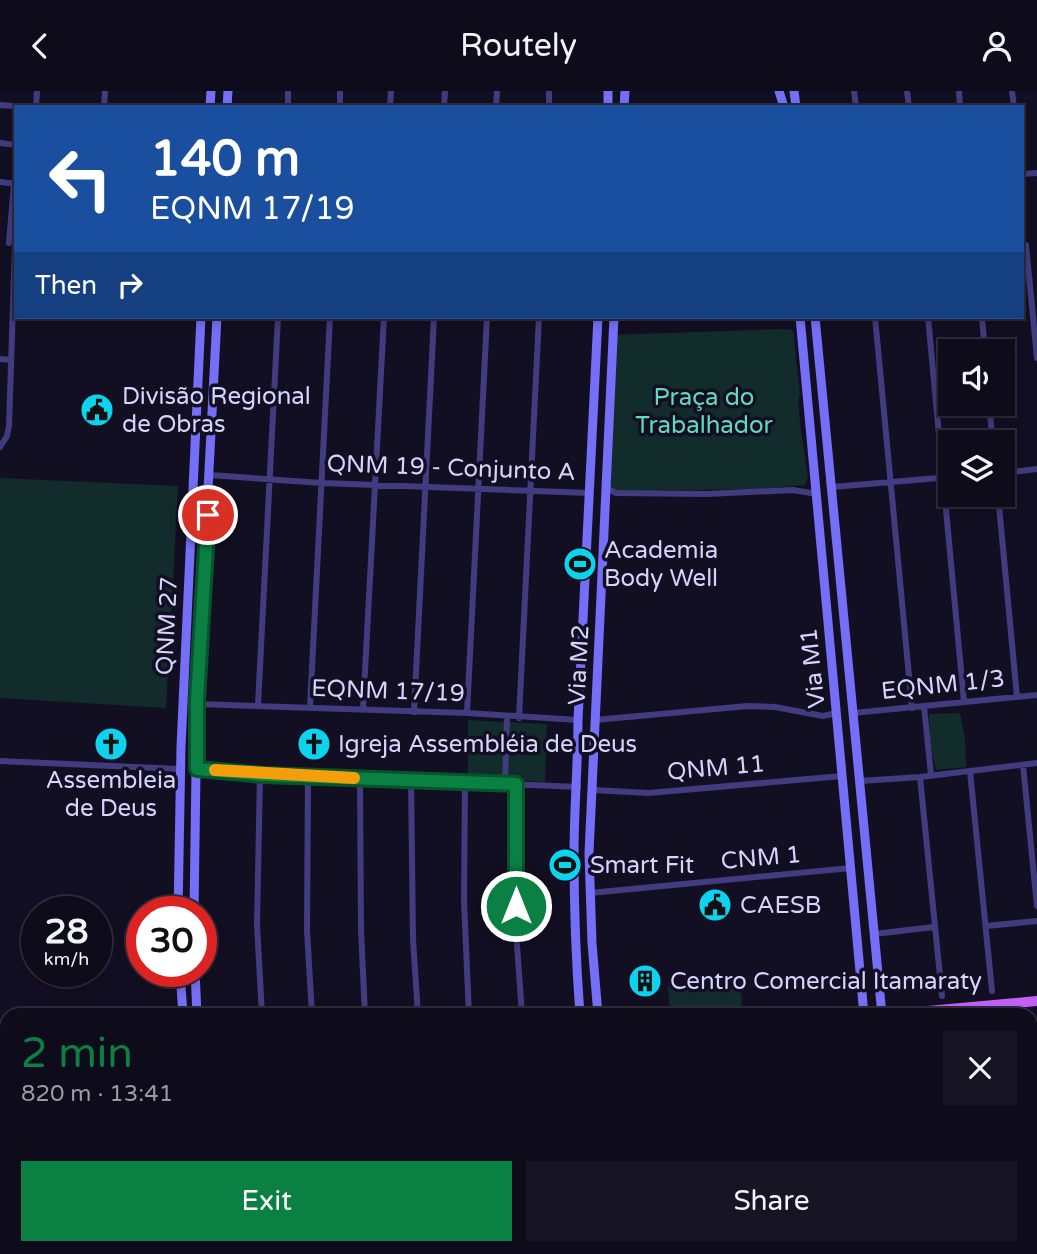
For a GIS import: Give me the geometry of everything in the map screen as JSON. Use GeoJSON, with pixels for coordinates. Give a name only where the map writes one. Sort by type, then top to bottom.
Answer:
{"type":"FeatureCollection","features":[{"type":"Feature","properties":{"kind":"main road","name":"QNM 27"},"geometry":{"type":"LineString","coordinates":[[178,896],[180,769],[201,319]]}},
{"type":"Feature","properties":{"kind":"main road"},"geometry":{"type":"LineString","coordinates":[[197,702],[217,319]]}},
{"type":"Feature","properties":{"kind":"main road","name":"Via M1"},"geometry":{"type":"LineString","coordinates":[[800,319],[863,1008]]}},
{"type":"Feature","properties":{"kind":"main road","name":"Via M1"},"geometry":{"type":"LineString","coordinates":[[815,319],[882,1008]]}},
{"type":"Feature","properties":{"kind":"main road"},"geometry":{"type":"LineString","coordinates":[[590,493],[598,321],[614,321]]}},
{"type":"Feature","properties":{"kind":"main road","name":"Via M2"},"geometry":{"type":"LineString","coordinates":[[597,1008],[589,853],[614,321]]}},
{"type":"Feature","properties":{"kind":"main road"},"geometry":{"type":"LineString","coordinates":[[803,351],[810,370],[817,370],[820,365]]}},
{"type":"Feature","properties":{"kind":"main road"},"geometry":{"type":"LineString","coordinates":[[806,389],[810,384],[818,387],[825,416]]}},
{"type":"Feature","properties":{"kind":"main road"},"geometry":{"type":"LineString","coordinates":[[195,423],[202,420],[208,423],[206,452],[210,474]]}},
{"type":"Feature","properties":{"kind":"main road"},"geometry":{"type":"LineString","coordinates":[[194,465],[197,483],[196,515],[200,519],[208,515]]}},
{"type":"Feature","properties":{"kind":"main road","name":"QNM 19 - Conjunto A"},"geometry":{"type":"LineString","coordinates":[[578,720],[590,493]]}},
{"type":"Feature","properties":{"kind":"main road"},"geometry":{"type":"LineString","coordinates":[[185,650],[190,645],[198,650],[194,896]]}},
{"type":"Feature","properties":{"kind":"main road"},"geometry":{"type":"LineString","coordinates":[[830,645],[842,648],[848,645]]}},
{"type":"Feature","properties":{"kind":"main road"},"geometry":{"type":"LineString","coordinates":[[833,660],[840,655],[848,659]]}},
{"type":"Feature","properties":{"kind":"main road"},"geometry":{"type":"LineString","coordinates":[[582,658],[589,663],[598,660]]}},
{"type":"Feature","properties":{"kind":"main road"},"geometry":{"type":"LineString","coordinates":[[581,674],[590,672],[597,677]]}},
{"type":"Feature","properties":{"kind":"main road","name":"Via M2"},"geometry":{"type":"LineString","coordinates":[[578,720],[574,854],[575,944],[580,1008]]}},
{"type":"Feature","properties":{"kind":"main road"},"geometry":{"type":"LineString","coordinates":[[846,814],[850,810],[857,812],[866,851]]}},
{"type":"Feature","properties":{"kind":"main road"},"geometry":{"type":"LineString","coordinates":[[575,835],[584,841],[591,836]]}},
{"type":"Feature","properties":{"kind":"main road"},"geometry":{"type":"LineString","coordinates":[[574,854],[578,849],[589,853]]}},
{"type":"Feature","properties":{"kind":"main road"},"geometry":{"type":"LineString","coordinates":[[853,891],[859,907],[862,932],[869,935],[874,932]]}},
{"type":"Feature","properties":{"kind":"main road"},"geometry":{"type":"LineString","coordinates":[[575,944],[586,947],[592,943]]}},
{"type":"Feature","properties":{"kind":"main road"},"geometry":{"type":"LineString","coordinates":[[181,987],[183,1008]]}},
{"type":"Feature","properties":{"kind":"main road"},"geometry":{"type":"LineString","coordinates":[[196,987],[197,1008]]}},
{"type":"Feature","properties":{"kind":"main road"},"geometry":{"type":"LineString","coordinates":[[960,1008],[1037,1001]]}},
{"type":"Feature","properties":{"kind":"street"},"geometry":{"type":"LineString","coordinates":[[0,447],[10,399],[14,214]]}},
{"type":"Feature","properties":{"kind":"street"},"geometry":{"type":"LineString","coordinates":[[0,242],[13,243]]}},
{"type":"Feature","properties":{"kind":"street"},"geometry":{"type":"LineString","coordinates":[[1037,244],[1024,245],[1037,358]]}},
{"type":"Feature","properties":{"kind":"street"},"geometry":{"type":"LineString","coordinates":[[258,705],[278,319]]}},
{"type":"Feature","properties":{"kind":"street"},"geometry":{"type":"LineString","coordinates":[[310,707],[330,319]]}},
{"type":"Feature","properties":{"kind":"street"},"geometry":{"type":"LineString","coordinates":[[363,709],[384,319]]}},
{"type":"Feature","properties":{"kind":"street"},"geometry":{"type":"LineString","coordinates":[[414,712],[434,319]]}},
{"type":"Feature","properties":{"kind":"street"},"geometry":{"type":"LineString","coordinates":[[467,713],[487,319]]}},
{"type":"Feature","properties":{"kind":"street"},"geometry":{"type":"LineString","coordinates":[[519,718],[539,319]]}},
{"type":"Feature","properties":{"kind":"street"},"geometry":{"type":"LineString","coordinates":[[875,319],[912,708]]}},
{"type":"Feature","properties":{"kind":"street"},"geometry":{"type":"LineString","coordinates":[[928,319],[941,430]]}},
{"type":"Feature","properties":{"kind":"street"},"geometry":{"type":"LineString","coordinates":[[982,319],[984,339]]}},
{"type":"Feature","properties":{"kind":"street"},"geometry":{"type":"LineString","coordinates":[[0,359],[11,360]]}},
{"type":"Feature","properties":{"kind":"street"},"geometry":{"type":"LineString","coordinates":[[0,398],[10,399]]}},
{"type":"Feature","properties":{"kind":"street"},"geometry":{"type":"LineString","coordinates":[[1015,472],[1037,469]]}},
{"type":"Feature","properties":{"kind":"street","name":"QNM 19 - Conjunto A"},"geometry":{"type":"LineString","coordinates":[[210,474],[322,483],[590,493]]}},
{"type":"Feature","properties":{"kind":"street"},"geometry":{"type":"LineString","coordinates":[[832,487],[938,478]]}},
{"type":"Feature","properties":{"kind":"street"},"geometry":{"type":"LineString","coordinates":[[793,490],[815,482]]}},
{"type":"Feature","properties":{"kind":"street"},"geometry":{"type":"LineString","coordinates":[[606,488],[617,492],[707,495],[793,490],[817,494]]}},
{"type":"Feature","properties":{"kind":"street"},"geometry":{"type":"LineString","coordinates":[[606,500],[617,492]]}},
{"type":"Feature","properties":{"kind":"street"},"geometry":{"type":"LineString","coordinates":[[948,507],[964,702]]}},
{"type":"Feature","properties":{"kind":"street"},"geometry":{"type":"LineString","coordinates":[[999,507],[1017,697]]}},
{"type":"Feature","properties":{"kind":"street","name":"EQNM 1/3"},"geometry":{"type":"LineString","coordinates":[[853,713],[1037,695]]}},
{"type":"Feature","properties":{"kind":"street","name":"EQNM 17/19"},"geometry":{"type":"LineString","coordinates":[[197,702],[578,720]]}},
{"type":"Feature","properties":{"kind":"street"},"geometry":{"type":"LineString","coordinates":[[595,720],[748,706],[775,707],[823,716],[837,713]]}},
{"type":"Feature","properties":{"kind":"street"},"geometry":{"type":"LineString","coordinates":[[924,706],[931,775]]}},
{"type":"Feature","properties":{"kind":"street"},"geometry":{"type":"LineString","coordinates":[[505,784],[507,717]]}},
{"type":"Feature","properties":{"kind":"street"},"geometry":{"type":"LineString","coordinates":[[0,761],[180,769]]}},
{"type":"Feature","properties":{"kind":"street"},"geometry":{"type":"LineString","coordinates":[[860,781],[1037,763]]}},
{"type":"Feature","properties":{"kind":"street"},"geometry":{"type":"LineString","coordinates":[[1023,765],[1037,906]]}},
{"type":"Feature","properties":{"kind":"street"},"geometry":{"type":"LineString","coordinates":[[197,769],[578,787]]}},
{"type":"Feature","properties":{"kind":"street"},"geometry":{"type":"LineString","coordinates":[[970,771],[992,991]]}},
{"type":"Feature","properties":{"kind":"street"},"geometry":{"type":"LineString","coordinates":[[260,774],[257,925],[262,1008]]}},
{"type":"Feature","properties":{"kind":"street"},"geometry":{"type":"LineString","coordinates":[[308,776],[307,930],[312,1008]]}},
{"type":"Feature","properties":{"kind":"street","name":"QNM 11"},"geometry":{"type":"LineString","coordinates":[[593,790],[649,793],[842,776]]}},
{"type":"Feature","properties":{"kind":"street"},"geometry":{"type":"LineString","coordinates":[[920,777],[942,996]]}},
{"type":"Feature","properties":{"kind":"street"},"geometry":{"type":"LineString","coordinates":[[360,778],[365,1008]]}},
{"type":"Feature","properties":{"kind":"street"},"geometry":{"type":"LineString","coordinates":[[411,780],[412,939],[417,1008]]}},
{"type":"Feature","properties":{"kind":"street"},"geometry":{"type":"LineString","coordinates":[[465,782],[464,901],[469,1008]]}},
{"type":"Feature","properties":{"kind":"street"},"geometry":{"type":"LineString","coordinates":[[516,784],[516,931],[522,1008]]}},
{"type":"Feature","properties":{"kind":"street","name":"CNM 1"},"geometry":{"type":"LineString","coordinates":[[590,893],[851,868]]}},
{"type":"Feature","properties":{"kind":"street"},"geometry":{"type":"LineString","coordinates":[[986,926],[1037,921]]}},
{"type":"Feature","properties":{"kind":"street"},"geometry":{"type":"LineString","coordinates":[[874,932],[934,927]]}},
{"type":"Feature","properties":{"kind":"green space","name":"Praça do Trabalhador"},"geometry":{"type":"Polygon","coordinates":[[[793,330],[800,420],[808,476],[805,485],[760,489],[609,489],[614,335],[793,330]]]}},
{"type":"Feature","properties":{"kind":"green space"},"geometry":{"type":"Polygon","coordinates":[[[0,478],[178,486],[166,708],[0,698],[0,478]]]}},
{"type":"Feature","properties":{"kind":"green space"},"geometry":{"type":"Polygon","coordinates":[[[960,713],[966,767],[936,770],[930,743],[929,714],[960,713]]]}},
{"type":"Feature","properties":{"kind":"green space"},"geometry":{"type":"Polygon","coordinates":[[[468,720],[547,724],[545,782],[468,777],[468,720]]]}},
{"type":"Feature","properties":{"kind":"green space"},"geometry":{"type":"Polygon","coordinates":[[[741,982],[742,1008],[670,1008],[668,986],[741,982]]]}},
{"type":"Feature","properties":{"kind":"slow traffic"},"geometry":{"type":"LineString","coordinates":[[215,770],[264,775],[354,778]]}},
{"type":"Feature","properties":{"kind":"place","name":"Divisão Regional de Obras"},"geometry":{"type":"Point","coordinates":[97,410]}},
{"type":"Feature","properties":{"kind":"place","name":"Academia Body Well"},"geometry":{"type":"Point","coordinates":[580,564]}},
{"type":"Feature","properties":{"kind":"place","name":"Assembleia de Deus"},"geometry":{"type":"Point","coordinates":[111,744]}},
{"type":"Feature","properties":{"kind":"place","name":"Igreja Assembléia de Deus"},"geometry":{"type":"Point","coordinates":[314,744]}},
{"type":"Feature","properties":{"kind":"place","name":"Smart Fit"},"geometry":{"type":"Point","coordinates":[565,865]}},
{"type":"Feature","properties":{"kind":"place","name":"CAESB"},"geometry":{"type":"Point","coordinates":[715,905]}},
{"type":"Feature","properties":{"kind":"place","name":"Centro Comercial Itamaraty"},"geometry":{"type":"Point","coordinates":[645,981]}},
{"type":"Feature","properties":{"kind":"route"},"geometry":{"type":"LineString","coordinates":[[208,515],[197,700],[197,769],[264,775],[516,784],[516,906]]}}]}
